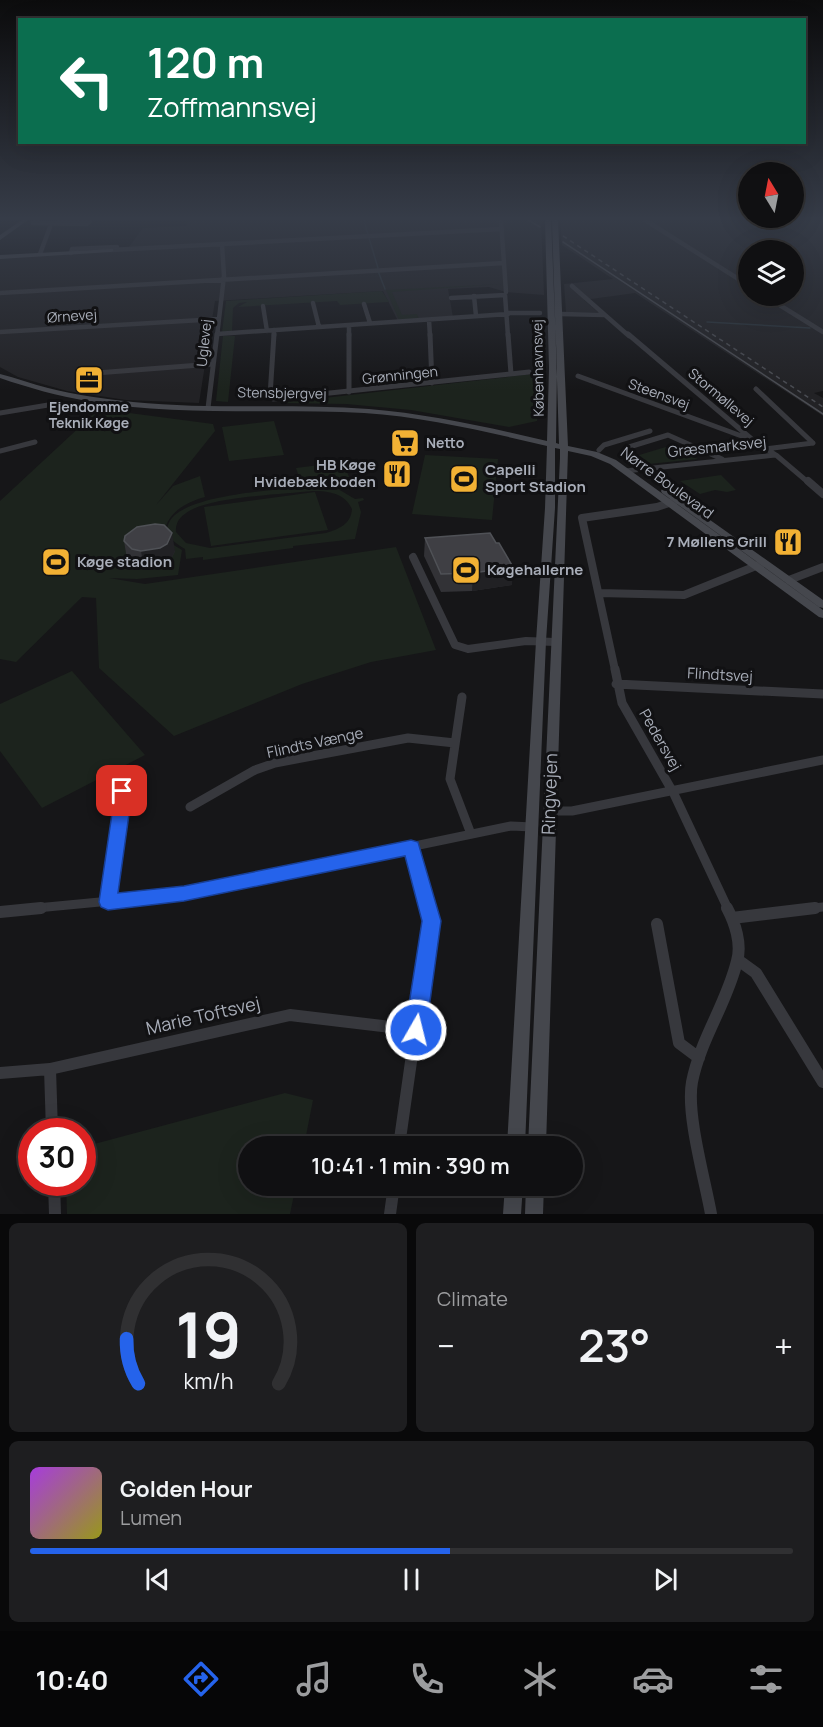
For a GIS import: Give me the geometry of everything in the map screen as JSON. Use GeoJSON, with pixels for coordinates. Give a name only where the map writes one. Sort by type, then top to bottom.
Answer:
{"type":"FeatureCollection","features":[{"type":"Feature","properties":{"kind":"main road","name":"Københavnsvej"},"geometry":{"type":"LineString","coordinates":[[550,277],[553,368],[552,442]]}},
{"type":"Feature","properties":{"kind":"main road","name":"Københavnsvej"},"geometry":{"type":"LineString","coordinates":[[558,277],[564,445]]}},
{"type":"Feature","properties":{"kind":"main road","name":"Stensbjergvej"},"geometry":{"type":"LineString","coordinates":[[0,374],[45,391],[127,405],[329,410],[416,416],[552,442]]}},
{"type":"Feature","properties":{"kind":"main road","name":"Nørre Boulevard"},"geometry":{"type":"LineString","coordinates":[[552,442],[604,457],[629,470]]}},
{"type":"Feature","properties":{"kind":"main road","name":"Ringvejen"},"geometry":{"type":"LineString","coordinates":[[537,1136],[550,811],[549,641],[552,442]]}},
{"type":"Feature","properties":{"kind":"main road","name":"Nørre Boulevard"},"geometry":{"type":"LineString","coordinates":[[564,445],[599,450],[760,564],[823,615]]}},
{"type":"Feature","properties":{"kind":"main road","name":"Ringvejen"},"geometry":{"type":"LineString","coordinates":[[517,1136],[533,827],[564,445]]}},
{"type":"Feature","properties":{"kind":"main road","name":"Nørre Boulevard"},"geometry":{"type":"LineString","coordinates":[[760,564],[789,580],[823,605]]}},
{"type":"Feature","properties":{"kind":"main road"},"geometry":{"type":"LineString","coordinates":[[512,1214],[513,1196]]}},
{"type":"Feature","properties":{"kind":"main road"},"geometry":{"type":"LineString","coordinates":[[534,1214],[535,1196]]}},
{"type":"Feature","properties":{"kind":"street"},"geometry":{"type":"LineString","coordinates":[[0,293],[264,277]]}},
{"type":"Feature","properties":{"kind":"street"},"geometry":{"type":"LineString","coordinates":[[505,277],[511,375]]}},
{"type":"Feature","properties":{"kind":"street","name":"Uglevej"},"geometry":{"type":"LineString","coordinates":[[208,407],[223,279]]}},
{"type":"Feature","properties":{"kind":"street","name":"Stormøllevej"},"geometry":{"type":"LineString","coordinates":[[572,286],[754,441],[776,455],[823,494]]}},
{"type":"Feature","properties":{"kind":"street"},"geometry":{"type":"LineString","coordinates":[[451,297],[506,294]]}},
{"type":"Feature","properties":{"kind":"street"},"geometry":{"type":"LineString","coordinates":[[474,296],[476,316]]}},
{"type":"Feature","properties":{"kind":"street"},"geometry":{"type":"LineString","coordinates":[[313,303],[319,327]]}},
{"type":"Feature","properties":{"kind":"street"},"geometry":{"type":"LineString","coordinates":[[364,304],[370,323]]}},
{"type":"Feature","properties":{"kind":"street"},"geometry":{"type":"LineString","coordinates":[[263,306],[267,331]]}},
{"type":"Feature","properties":{"kind":"street"},"geometry":{"type":"LineString","coordinates":[[781,306],[823,332]]}},
{"type":"Feature","properties":{"kind":"street"},"geometry":{"type":"LineString","coordinates":[[217,334],[537,312]]}},
{"type":"Feature","properties":{"kind":"street"},"geometry":{"type":"LineString","coordinates":[[560,314],[605,315]]}},
{"type":"Feature","properties":{"kind":"street","name":"Ørnevej"},"geometry":{"type":"LineString","coordinates":[[0,333],[218,319]]}},
{"type":"Feature","properties":{"kind":"street"},"geometry":{"type":"LineString","coordinates":[[429,320],[432,383]]}},
{"type":"Feature","properties":{"kind":"street"},"geometry":{"type":"LineString","coordinates":[[349,392],[350,325]]}},
{"type":"Feature","properties":{"kind":"street","name":"Grønningen"},"geometry":{"type":"LineString","coordinates":[[274,330],[270,396],[273,399],[530,372]]}},
{"type":"Feature","properties":{"kind":"street"},"geometry":{"type":"LineString","coordinates":[[96,372],[213,364]]}},
{"type":"Feature","properties":{"kind":"street","name":"Steensvej"},"geometry":{"type":"LineString","coordinates":[[578,376],[754,441]]}},
{"type":"Feature","properties":{"kind":"street","name":"Græsmarksvej"},"geometry":{"type":"LineString","coordinates":[[756,389],[813,443],[765,449]]}},
{"type":"Feature","properties":{"kind":"street"},"geometry":{"type":"LineString","coordinates":[[0,413],[54,404]]}},
{"type":"Feature","properties":{"kind":"street"},"geometry":{"type":"LineString","coordinates":[[732,433],[740,429]]}},
{"type":"Feature","properties":{"kind":"street","name":"Nørre Boulevard"},"geometry":{"type":"LineString","coordinates":[[599,450],[604,445],[650,431]]}},
{"type":"Feature","properties":{"kind":"street"},"geometry":{"type":"LineString","coordinates":[[629,447],[668,435],[723,460]]}},
{"type":"Feature","properties":{"kind":"street"},"geometry":{"type":"LineString","coordinates":[[0,451],[35,442]]}},
{"type":"Feature","properties":{"kind":"street","name":"Græsmarksvej"},"geometry":{"type":"LineString","coordinates":[[629,470],[776,455]]}},
{"type":"Feature","properties":{"kind":"street","name":"Pedersvej"},"geometry":{"type":"LineString","coordinates":[[674,502],[582,518],[599,592],[616,684],[622,703],[672,790],[732,918],[738,940],[738,960],[699,1058],[692,1083],[692,1106],[711,1214]]}},
{"type":"Feature","properties":{"kind":"street"},"geometry":{"type":"LineString","coordinates":[[413,557],[455,645],[468,649],[549,641]]}},
{"type":"Feature","properties":{"kind":"street"},"geometry":{"type":"LineString","coordinates":[[599,592],[684,595],[760,564]]}},
{"type":"Feature","properties":{"kind":"street"},"geometry":{"type":"LineString","coordinates":[[789,580],[823,567]]}},
{"type":"Feature","properties":{"kind":"street","name":"Flindtsvej"},"geometry":{"type":"LineString","coordinates":[[616,684],[823,694]]}},
{"type":"Feature","properties":{"kind":"street"},"geometry":{"type":"LineString","coordinates":[[462,697],[450,779],[471,834]]}},
{"type":"Feature","properties":{"kind":"street","name":"Flindts Vænge"},"geometry":{"type":"LineString","coordinates":[[190,807],[255,770],[275,763],[408,738],[455,743]]}},
{"type":"Feature","properties":{"kind":"street"},"geometry":{"type":"LineString","coordinates":[[550,811],[572,811],[823,759]]}},
{"type":"Feature","properties":{"kind":"street"},"geometry":{"type":"LineString","coordinates":[[108,902],[123,800],[122,791]]}},
{"type":"Feature","properties":{"kind":"street"},"geometry":{"type":"LineString","coordinates":[[0,912],[184,894],[511,826],[533,827]]}},
{"type":"Feature","properties":{"kind":"street"},"geometry":{"type":"LineString","coordinates":[[400,1136],[431,921],[411,847]]}},
{"type":"Feature","properties":{"kind":"street"},"geometry":{"type":"LineString","coordinates":[[732,918],[823,907]]}},
{"type":"Feature","properties":{"kind":"street"},"geometry":{"type":"LineString","coordinates":[[657,924],[679,1043],[699,1058]]}},
{"type":"Feature","properties":{"kind":"street"},"geometry":{"type":"LineString","coordinates":[[738,960],[756,973],[800,1049],[823,1082]]}},
{"type":"Feature","properties":{"kind":"street","name":"Marie Toftsvej"},"geometry":{"type":"LineString","coordinates":[[0,1073],[50,1069],[290,1015],[416,1030]]}},
{"type":"Feature","properties":{"kind":"street"},"geometry":{"type":"LineString","coordinates":[[50,1069],[52,1118]]}},
{"type":"Feature","properties":{"kind":"street"},"geometry":{"type":"LineString","coordinates":[[54,1196],[55,1214]]}},
{"type":"Feature","properties":{"kind":"street"},"geometry":{"type":"LineString","coordinates":[[390,1214],[392,1196]]}},
{"type":"Feature","properties":{"kind":"shaded area"},"geometry":{"type":"Polygon","coordinates":[[[0,277],[543,277],[544,295],[506,292],[489,287],[448,289],[453,317],[398,321],[383,291],[215,301],[199,403],[126,400],[67,391],[18,377],[0,367],[0,277]]]}},
{"type":"Feature","properties":{"kind":"shaded area"},"geometry":{"type":"Polygon","coordinates":[[[609,277],[738,277],[738,306],[804,306],[804,277],[823,277],[823,391],[814,393],[823,398],[823,416],[635,293],[584,300],[598,312],[566,312],[564,284],[613,279],[609,277]]]}},
{"type":"Feature","properties":{"kind":"shaded area"},"geometry":{"type":"Polygon","coordinates":[[[501,284],[392,292],[402,315],[417,314],[419,319],[399,320],[386,290],[501,284]]]}},
{"type":"Feature","properties":{"kind":"shaded area"},"geometry":{"type":"Polygon","coordinates":[[[382,291],[389,302],[340,305],[337,301],[238,307],[247,302],[239,303],[233,308],[232,332],[222,332],[226,301],[382,291]]]}},
{"type":"Feature","properties":{"kind":"shaded area"},"geometry":{"type":"Polygon","coordinates":[[[223,336],[235,336],[228,402],[216,401],[223,336]]]}},
{"type":"Feature","properties":{"kind":"shaded area"},"geometry":{"type":"Polygon","coordinates":[[[533,374],[543,390],[537,421],[509,427],[411,410],[346,404],[280,403],[533,374]]]}},
{"type":"Feature","properties":{"kind":"shaded area","name":"Køge stadion"},"geometry":{"type":"Polygon","coordinates":[[[99,409],[213,424],[215,431],[156,505],[173,486],[200,476],[205,497],[175,512],[165,529],[172,544],[182,550],[178,575],[137,579],[109,578],[145,584],[396,547],[436,650],[371,662],[302,684],[174,736],[99,668],[96,598],[82,597],[16,662],[0,659],[0,501],[99,409]]]}},
{"type":"Feature","properties":{"kind":"shaded area"},"geometry":{"type":"Polygon","coordinates":[[[274,421],[284,455],[229,461],[222,427],[274,421]]]}},
{"type":"Feature","properties":{"kind":"shaded area"},"geometry":{"type":"Polygon","coordinates":[[[669,446],[698,459],[639,465],[626,459],[669,446]]]}},
{"type":"Feature","properties":{"kind":"shaded area"},"geometry":{"type":"Polygon","coordinates":[[[425,455],[498,459],[492,520],[412,514],[425,455]]]}},
{"type":"Feature","properties":{"kind":"shaded area"},"geometry":{"type":"Polygon","coordinates":[[[343,462],[349,477],[301,483],[296,468],[343,462]]]}},
{"type":"Feature","properties":{"kind":"shaded area"},"geometry":{"type":"Polygon","coordinates":[[[721,475],[736,490],[727,492],[715,490],[700,494],[680,481],[721,475]]]}},
{"type":"Feature","properties":{"kind":"shaded area","name":"Køge stadion"},"geometry":{"type":"Polygon","coordinates":[[[313,486],[338,489],[355,499],[363,498],[364,500],[358,502],[361,512],[355,539],[203,560],[203,557],[186,559],[185,549],[169,536],[168,525],[176,514],[191,506],[233,495],[313,486]],[[313,491],[250,497],[202,506],[182,516],[176,532],[186,543],[210,548],[326,533],[340,528],[347,522],[352,509],[345,499],[330,492],[313,491]]]}},
{"type":"Feature","properties":{"kind":"shaded area"},"geometry":{"type":"Polygon","coordinates":[[[315,492],[328,530],[211,546],[204,507],[315,492]]]}},
{"type":"Feature","properties":{"kind":"shaded area"},"geometry":{"type":"Polygon","coordinates":[[[72,671],[145,755],[42,808],[0,751],[0,704],[72,671]]]}},
{"type":"Feature","properties":{"kind":"shaded area"},"geometry":{"type":"Polygon","coordinates":[[[285,1093],[313,1100],[306,1136],[238,1136],[238,1196],[294,1196],[290,1214],[67,1214],[66,1196],[96,1196],[96,1144],[285,1093]]]}},
{"type":"Feature","properties":{"kind":"building"},"geometry":{"type":"Polygon","coordinates":[[[164,525],[172,533],[167,544],[160,548],[141,551],[132,549],[124,541],[125,536],[137,527],[164,525]]]}},
{"type":"Feature","properties":{"kind":"building"},"geometry":{"type":"Polygon","coordinates":[[[490,533],[496,543],[499,543],[513,567],[473,573],[441,574],[425,538],[490,533]]]}},
{"type":"Feature","properties":{"kind":"waterway"},"geometry":{"type":"LineString","coordinates":[[380,277],[385,289]]}},
{"type":"Feature","properties":{"kind":"waterway"},"geometry":{"type":"LineString","coordinates":[[707,322],[810,328]]}},
{"type":"Feature","properties":{"kind":"tram line"},"geometry":{"type":"LineString","coordinates":[[615,277],[823,414]]}},
{"type":"Feature","properties":{"kind":"railway"},"geometry":{"type":"LineString","coordinates":[[625,277],[823,407]]}},
{"type":"Feature","properties":{"kind":"place","name":"Ejendomme Teknik Køge"},"geometry":{"type":"Point","coordinates":[89,380]}},
{"type":"Feature","properties":{"kind":"place","name":"Netto"},"geometry":{"type":"Point","coordinates":[405,443]}},
{"type":"Feature","properties":{"kind":"place","name":"HB Køge Hvidebæk boden"},"geometry":{"type":"Point","coordinates":[397,474]}},
{"type":"Feature","properties":{"kind":"place","name":"Capelli Sport Stadion"},"geometry":{"type":"Point","coordinates":[464,479]}},
{"type":"Feature","properties":{"kind":"place","name":"7 Møllens Grill"},"geometry":{"type":"Point","coordinates":[788,542]}},
{"type":"Feature","properties":{"kind":"place","name":"Køge stadion"},"geometry":{"type":"Point","coordinates":[56,562]}},
{"type":"Feature","properties":{"kind":"place","name":"Køgehallerne"},"geometry":{"type":"Point","coordinates":[466,570]}},
{"type":"Feature","properties":{"kind":"route"},"geometry":{"type":"LineString","coordinates":[[122,791],[123,800],[108,902],[184,894],[411,847],[431,921],[416,1030]]}}]}
